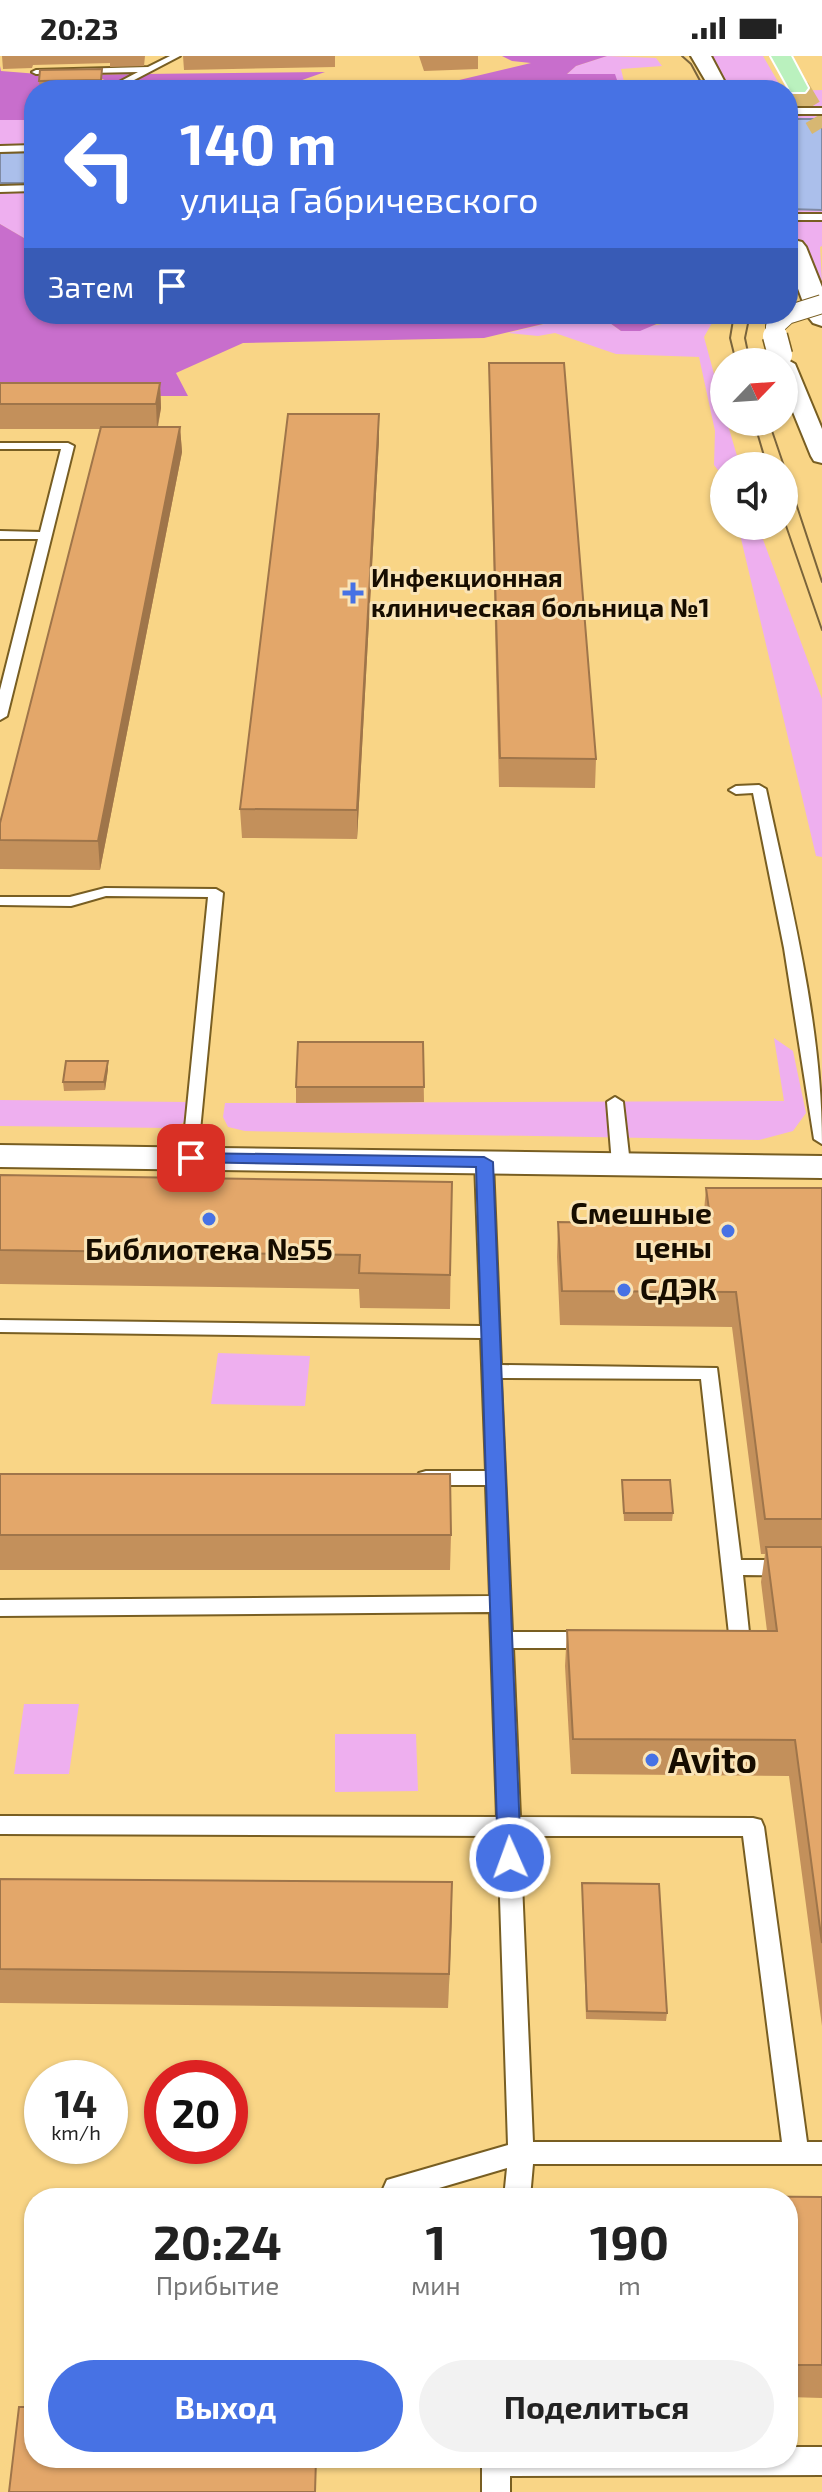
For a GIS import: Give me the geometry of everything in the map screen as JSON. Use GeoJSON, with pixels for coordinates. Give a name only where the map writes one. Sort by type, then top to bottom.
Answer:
{"type":"FeatureCollection","features":[{"type":"Feature","properties":{"kind":"main road"},"geometry":{"type":"LineString","coordinates":[[702,56],[716,80]]}},
{"type":"Feature","properties":{"kind":"main road"},"geometry":{"type":"LineString","coordinates":[[781,56],[794,80]]}},
{"type":"Feature","properties":{"kind":"main road"},"geometry":{"type":"LineString","coordinates":[[798,257],[822,318]]}},
{"type":"Feature","properties":{"kind":"street"},"geometry":{"type":"LineString","coordinates":[[798,312],[822,304]]}},
{"type":"Feature","properties":{"kind":"street"},"geometry":{"type":"LineString","coordinates":[[777,324],[775,339],[778,348]]}},
{"type":"Feature","properties":{"kind":"street"},"geometry":{"type":"LineString","coordinates":[[798,397],[822,456]]}},
{"type":"Feature","properties":{"kind":"street"},"geometry":{"type":"LineString","coordinates":[[0,1156],[822,1167]]}},
{"type":"Feature","properties":{"kind":"lane"},"geometry":{"type":"LineString","coordinates":[[128,80],[176,56]]}},
{"type":"Feature","properties":{"kind":"lane"},"geometry":{"type":"LineString","coordinates":[[36,72],[150,69]]}},
{"type":"Feature","properties":{"kind":"lane"},"geometry":{"type":"LineString","coordinates":[[798,111],[822,111]]}},
{"type":"Feature","properties":{"kind":"lane"},"geometry":{"type":"LineString","coordinates":[[0,149],[24,148]]}},
{"type":"Feature","properties":{"kind":"lane"},"geometry":{"type":"LineString","coordinates":[[0,189],[24,188]]}},
{"type":"Feature","properties":{"kind":"lane"},"geometry":{"type":"LineString","coordinates":[[798,217],[822,217]]}},
{"type":"Feature","properties":{"kind":"lane"},"geometry":{"type":"LineString","coordinates":[[0,446],[68,446],[0,716]]}},
{"type":"Feature","properties":{"kind":"lane"},"geometry":{"type":"LineString","coordinates":[[0,535],[44,536]]}},
{"type":"Feature","properties":{"kind":"lane"},"geometry":{"type":"LineString","coordinates":[[736,790],[759,789],[792,948],[822,1139]]}},
{"type":"Feature","properties":{"kind":"lane"},"geometry":{"type":"LineString","coordinates":[[0,901],[71,902],[105,892],[216,893],[191,1158]]}},
{"type":"Feature","properties":{"kind":"lane"},"geometry":{"type":"LineString","coordinates":[[615,1102],[621,1164]]}},
{"type":"Feature","properties":{"kind":"lane"},"geometry":{"type":"LineString","coordinates":[[484,1162],[521,2153],[518,2188]]}},
{"type":"Feature","properties":{"kind":"lane"},"geometry":{"type":"LineString","coordinates":[[0,1326],[490,1332]]}},
{"type":"Feature","properties":{"kind":"lane"},"geometry":{"type":"LineString","coordinates":[[491,1371],[710,1373],[740,1642],[708,1642]]}},
{"type":"Feature","properties":{"kind":"lane"},"geometry":{"type":"LineString","coordinates":[[400,1478],[496,1478]]}},
{"type":"Feature","properties":{"kind":"lane"},"geometry":{"type":"LineString","coordinates":[[732,1567],[822,1568]]}},
{"type":"Feature","properties":{"kind":"lane"},"geometry":{"type":"LineString","coordinates":[[0,1608],[500,1604]]}},
{"type":"Feature","properties":{"kind":"lane"},"geometry":{"type":"LineString","coordinates":[[501,1640],[613,1641]]}},
{"type":"Feature","properties":{"kind":"lane"},"geometry":{"type":"LineString","coordinates":[[0,1825],[753,1827],[796,2153]]}},
{"type":"Feature","properties":{"kind":"lane"},"geometry":{"type":"LineString","coordinates":[[396,2188],[521,2153],[822,2153]]}},
{"type":"Feature","properties":{"kind":"lane"},"geometry":{"type":"LineString","coordinates":[[798,2461],[822,2461]]}},
{"type":"Feature","properties":{"kind":"lane"},"geometry":{"type":"LineString","coordinates":[[496,2468],[496,2492]]}},
{"type":"Feature","properties":{"kind":"shaded area"},"geometry":{"type":"Polygon","coordinates":[[[502,56],[607,56],[576,66],[567,74],[615,74],[617,80],[459,80],[531,63],[512,61],[502,56]]]}},
{"type":"Feature","properties":{"kind":"shaded area"},"geometry":{"type":"Polygon","coordinates":[[[607,56],[656,58],[662,66],[621,69],[624,80],[598,80],[566,75],[576,66],[607,56]]]}},
{"type":"Feature","properties":{"kind":"shaded area"},"geometry":{"type":"Polygon","coordinates":[[[712,56],[763,56],[777,80],[722,80],[712,56]]]}},
{"type":"Feature","properties":{"kind":"shaded area"},"geometry":{"type":"Polygon","coordinates":[[[0,66],[1,71],[51,75],[325,72],[302,80],[24,80],[24,120],[0,120],[0,66]]]}},
{"type":"Feature","properties":{"kind":"shaded area"},"geometry":{"type":"Polygon","coordinates":[[[822,90],[822,119],[798,119],[798,91],[822,90]]]}},
{"type":"Feature","properties":{"kind":"shaded area"},"geometry":{"type":"Polygon","coordinates":[[[0,120],[24,120],[24,145],[0,146],[0,120]]]}},
{"type":"Feature","properties":{"kind":"shaded area"},"geometry":{"type":"Polygon","coordinates":[[[24,190],[24,238],[0,224],[0,191],[24,190]]]}},
{"type":"Feature","properties":{"kind":"shaded area"},"geometry":{"type":"Polygon","coordinates":[[[798,209],[822,210],[822,281],[802,246],[798,246],[798,209]]]}},
{"type":"Feature","properties":{"kind":"shaded area"},"geometry":{"type":"Polygon","coordinates":[[[0,224],[24,238],[24,324],[543,324],[484,338],[243,343],[176,373],[188,396],[0,396],[0,224]]]}},
{"type":"Feature","properties":{"kind":"shaded area"},"geometry":{"type":"Polygon","coordinates":[[[544,324],[611,324],[621,331],[662,324],[711,324],[704,337],[710,359],[710,408],[699,357],[616,354],[555,333],[538,336],[508,333],[544,324]]]}},
{"type":"Feature","properties":{"kind":"shaded area"},"geometry":{"type":"Polygon","coordinates":[[[611,324],[656,324],[640,331],[621,331],[611,324]]]}},
{"type":"Feature","properties":{"kind":"shaded area"},"geometry":{"type":"Polygon","coordinates":[[[715,436],[731,436],[736,452],[714,452],[715,436]]]}},
{"type":"Feature","properties":{"kind":"shaded area"},"geometry":{"type":"Polygon","coordinates":[[[741,540],[763,540],[822,699],[822,857],[816,856],[741,540]]]}},
{"type":"Feature","properties":{"kind":"shaded area"},"geometry":{"type":"Polygon","coordinates":[[[774,1038],[793,1051],[806,1113],[793,1131],[759,1140],[245,1131],[228,1127],[223,1117],[225,1103],[784,1101],[774,1038]]]}},
{"type":"Feature","properties":{"kind":"shaded area"},"geometry":{"type":"Polygon","coordinates":[[[0,1100],[186,1102],[187,1116],[183,1123],[169,1128],[0,1126],[0,1100]]]}},
{"type":"Feature","properties":{"kind":"shaded area"},"geometry":{"type":"Polygon","coordinates":[[[218,1353],[310,1356],[305,1406],[211,1404],[218,1353]]]}},
{"type":"Feature","properties":{"kind":"shaded area"},"geometry":{"type":"Polygon","coordinates":[[[24,1704],[79,1704],[69,1774],[14,1774],[24,1704]]]}},
{"type":"Feature","properties":{"kind":"shaded area"},"geometry":{"type":"Polygon","coordinates":[[[335,1734],[416,1734],[418,1791],[335,1792],[335,1734]]]}},
{"type":"Feature","properties":{"kind":"water"},"geometry":{"type":"Polygon","coordinates":[[[798,119],[822,119],[822,210],[798,209],[798,119]]]}},
{"type":"Feature","properties":{"kind":"water"},"geometry":{"type":"Polygon","coordinates":[[[24,152],[24,183],[0,183],[0,153],[24,152]]]}},
{"type":"Feature","properties":{"kind":"building"},"geometry":{"type":"Polygon","coordinates":[[[102,69],[101,80],[39,80],[40,70],[102,69]]]}},
{"type":"Feature","properties":{"kind":"building"},"geometry":{"type":"Polygon","coordinates":[[[489,363],[564,363],[596,759],[500,758],[489,363]]]}},
{"type":"Feature","properties":{"kind":"building"},"geometry":{"type":"Polygon","coordinates":[[[0,383],[160,383],[156,404],[0,404],[0,383]]]}},
{"type":"Feature","properties":{"kind":"building"},"geometry":{"type":"Polygon","coordinates":[[[288,414],[379,414],[357,810],[240,809],[288,414]]]}},
{"type":"Feature","properties":{"kind":"building"},"geometry":{"type":"Polygon","coordinates":[[[101,427],[180,427],[98,841],[0,840],[0,823],[101,427]]]}},
{"type":"Feature","properties":{"kind":"building"},"geometry":{"type":"Polygon","coordinates":[[[298,1042],[423,1042],[424,1087],[296,1087],[298,1042]]]}},
{"type":"Feature","properties":{"kind":"building"},"geometry":{"type":"Polygon","coordinates":[[[66,1061],[108,1061],[104,1082],[63,1082],[66,1061]]]}},
{"type":"Feature","properties":{"kind":"building"},"geometry":{"type":"Polygon","coordinates":[[[0,1175],[452,1182],[450,1275],[359,1273],[360,1255],[0,1250],[0,1175]]]}},
{"type":"Feature","properties":{"kind":"building"},"geometry":{"type":"Polygon","coordinates":[[[706,1188],[822,1188],[822,1519],[765,1519],[736,1292],[562,1291],[558,1222],[711,1224],[706,1188]]]}},
{"type":"Feature","properties":{"kind":"building"},"geometry":{"type":"Polygon","coordinates":[[[0,1474],[450,1474],[451,1535],[0,1535],[0,1474]]]}},
{"type":"Feature","properties":{"kind":"building"},"geometry":{"type":"Polygon","coordinates":[[[622,1480],[670,1480],[673,1513],[624,1513],[622,1480]]]}},
{"type":"Feature","properties":{"kind":"building"},"geometry":{"type":"Polygon","coordinates":[[[766,1547],[822,1547],[822,1943],[795,1740],[573,1739],[567,1630],[777,1631],[766,1547]]]}},
{"type":"Feature","properties":{"kind":"building"},"geometry":{"type":"Polygon","coordinates":[[[0,1879],[452,1882],[449,1974],[0,1969],[0,1879]]]}},
{"type":"Feature","properties":{"kind":"building"},"geometry":{"type":"Polygon","coordinates":[[[582,1883],[659,1884],[667,2013],[587,2011],[582,1883]]]}},
{"type":"Feature","properties":{"kind":"building"},"geometry":{"type":"Polygon","coordinates":[[[798,2197],[822,2197],[822,2365],[798,2365],[798,2197]]]}},
{"type":"Feature","properties":{"kind":"building"},"geometry":{"type":"Polygon","coordinates":[[[19,2407],[24,2407],[24,2468],[316,2468],[315,2492],[9,2492],[19,2407]]]}},
{"type":"Feature","properties":{"kind":"tunnel"},"geometry":{"type":"LineString","coordinates":[[798,88],[822,128]]}},
{"type":"Feature","properties":{"kind":"tram line"},"geometry":{"type":"LineString","coordinates":[[682,56],[691,64],[700,80]]}},
{"type":"Feature","properties":{"kind":"tram line"},"geometry":{"type":"LineString","coordinates":[[732,324],[730,338],[732,348]]}},
{"type":"Feature","properties":{"kind":"tram line"},"geometry":{"type":"LineString","coordinates":[[747,348],[745,338],[748,324]]}},
{"type":"Feature","properties":{"kind":"tram line"},"geometry":{"type":"LineString","coordinates":[[758,436],[763,452]]}},
{"type":"Feature","properties":{"kind":"tram line"},"geometry":{"type":"LineString","coordinates":[[774,436],[779,452]]}},
{"type":"Feature","properties":{"kind":"tram line"},"geometry":{"type":"LineString","coordinates":[[798,509],[822,582]]}},
{"type":"Feature","properties":{"kind":"tram line"},"geometry":{"type":"LineString","coordinates":[[791,540],[822,630]]}},
{"type":"Feature","properties":{"kind":"place","name":"Инфекционная клиническая больница №1"},"geometry":{"type":"Point","coordinates":[353,593]}},
{"type":"Feature","properties":{"kind":"place","name":"Библиотека №55"},"geometry":{"type":"Point","coordinates":[209,1219]}},
{"type":"Feature","properties":{"kind":"place","name":"Смешные цены"},"geometry":{"type":"Point","coordinates":[728,1231]}},
{"type":"Feature","properties":{"kind":"place","name":"СДЭК"},"geometry":{"type":"Point","coordinates":[624,1290]}},
{"type":"Feature","properties":{"kind":"place","name":"Avito"},"geometry":{"type":"Point","coordinates":[652,1760]}},
{"type":"Feature","properties":{"kind":"route"},"geometry":{"type":"LineString","coordinates":[[191,1158],[484,1162],[510,1858]]}}]}
